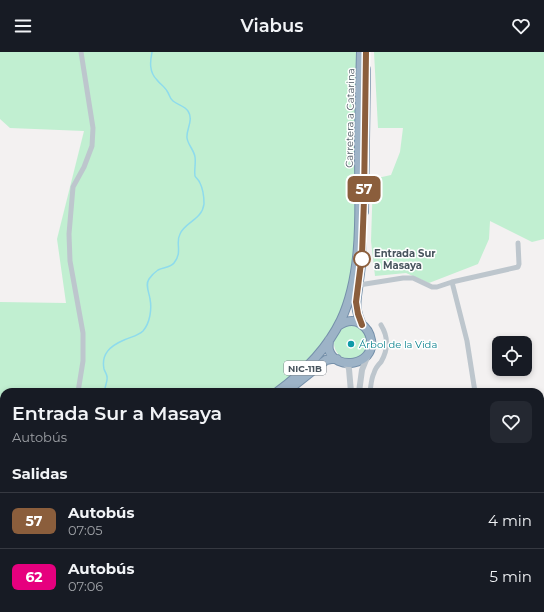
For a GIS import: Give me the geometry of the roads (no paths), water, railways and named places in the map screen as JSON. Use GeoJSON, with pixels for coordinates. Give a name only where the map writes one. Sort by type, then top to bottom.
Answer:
{"type":"FeatureCollection","features":[{"type":"Feature","properties":{"kind":"highway","name":"Carretera a Catarina"},"geometry":{"type":"LineString","coordinates":[[338,326],[351,290],[358,231],[361,52]]}},
{"type":"Feature","properties":{"kind":"highway","name":"Carretera a Catarina"},"geometry":{"type":"LineString","coordinates":[[362,325],[356,306],[356,296],[359,285],[362,255],[366,52]]}},
{"type":"Feature","properties":{"kind":"highway"},"geometry":{"type":"LineString","coordinates":[[338,326],[348,321],[357,322],[362,325],[368,332],[371,341],[371,348],[368,355]]}},
{"type":"Feature","properties":{"kind":"highway","name":"NIC-11B"},"geometry":{"type":"LineString","coordinates":[[282,388],[308,366],[321,352],[338,326]]}},
{"type":"Feature","properties":{"kind":"highway","name":"NIC-11B"},"geometry":{"type":"LineString","coordinates":[[329,340],[329,351],[340,361]]}},
{"type":"Feature","properties":{"kind":"highway","name":"NIC-11B"},"geometry":{"type":"LineString","coordinates":[[290,388],[326,360],[331,359],[350,363],[362,360],[368,355]]}},
{"type":"Feature","properties":{"kind":"street"},"geometry":{"type":"LineString","coordinates":[[79,388],[83,361],[83,333],[70,261],[70,234],[73,187],[84,167],[92,146],[93,128],[81,52]]}},
{"type":"Feature","properties":{"kind":"street"},"geometry":{"type":"LineString","coordinates":[[359,285],[403,278],[413,278],[432,287],[437,287],[452,282],[518,267],[518,244]]}},
{"type":"Feature","properties":{"kind":"street"},"geometry":{"type":"LineString","coordinates":[[452,282],[467,341],[474,388]]}},
{"type":"Feature","properties":{"kind":"street"},"geometry":{"type":"LineString","coordinates":[[370,388],[374,372],[387,348],[386,336],[381,325]]}},
{"type":"Feature","properties":{"kind":"street"},"geometry":{"type":"LineString","coordinates":[[360,388],[362,370],[368,355]]}},
{"type":"Feature","properties":{"kind":"street"},"geometry":{"type":"LineString","coordinates":[[340,361],[348,366],[351,388]]}},
{"type":"Feature","properties":{"kind":"waterway"},"geometry":{"type":"LineString","coordinates":[[105,388],[107,379],[103,364],[105,355],[115,345],[139,334],[145,328],[151,311],[151,303],[147,286],[148,281],[158,270],[171,266],[177,259],[180,234],[182,230],[200,214],[204,204],[202,188],[200,182],[195,176],[194,154],[187,138],[190,114],[185,108],[172,100],[166,90],[154,77],[151,67],[152,52]]}},
{"type":"Feature","properties":{"kind":"place","name":"Entrada Sur a Masaya"},"geometry":{"type":"Point","coordinates":[362,259]}},
{"type":"Feature","properties":{"kind":"place","name":"Árbol de la Vida"},"geometry":{"type":"Point","coordinates":[351,344]}}]}
